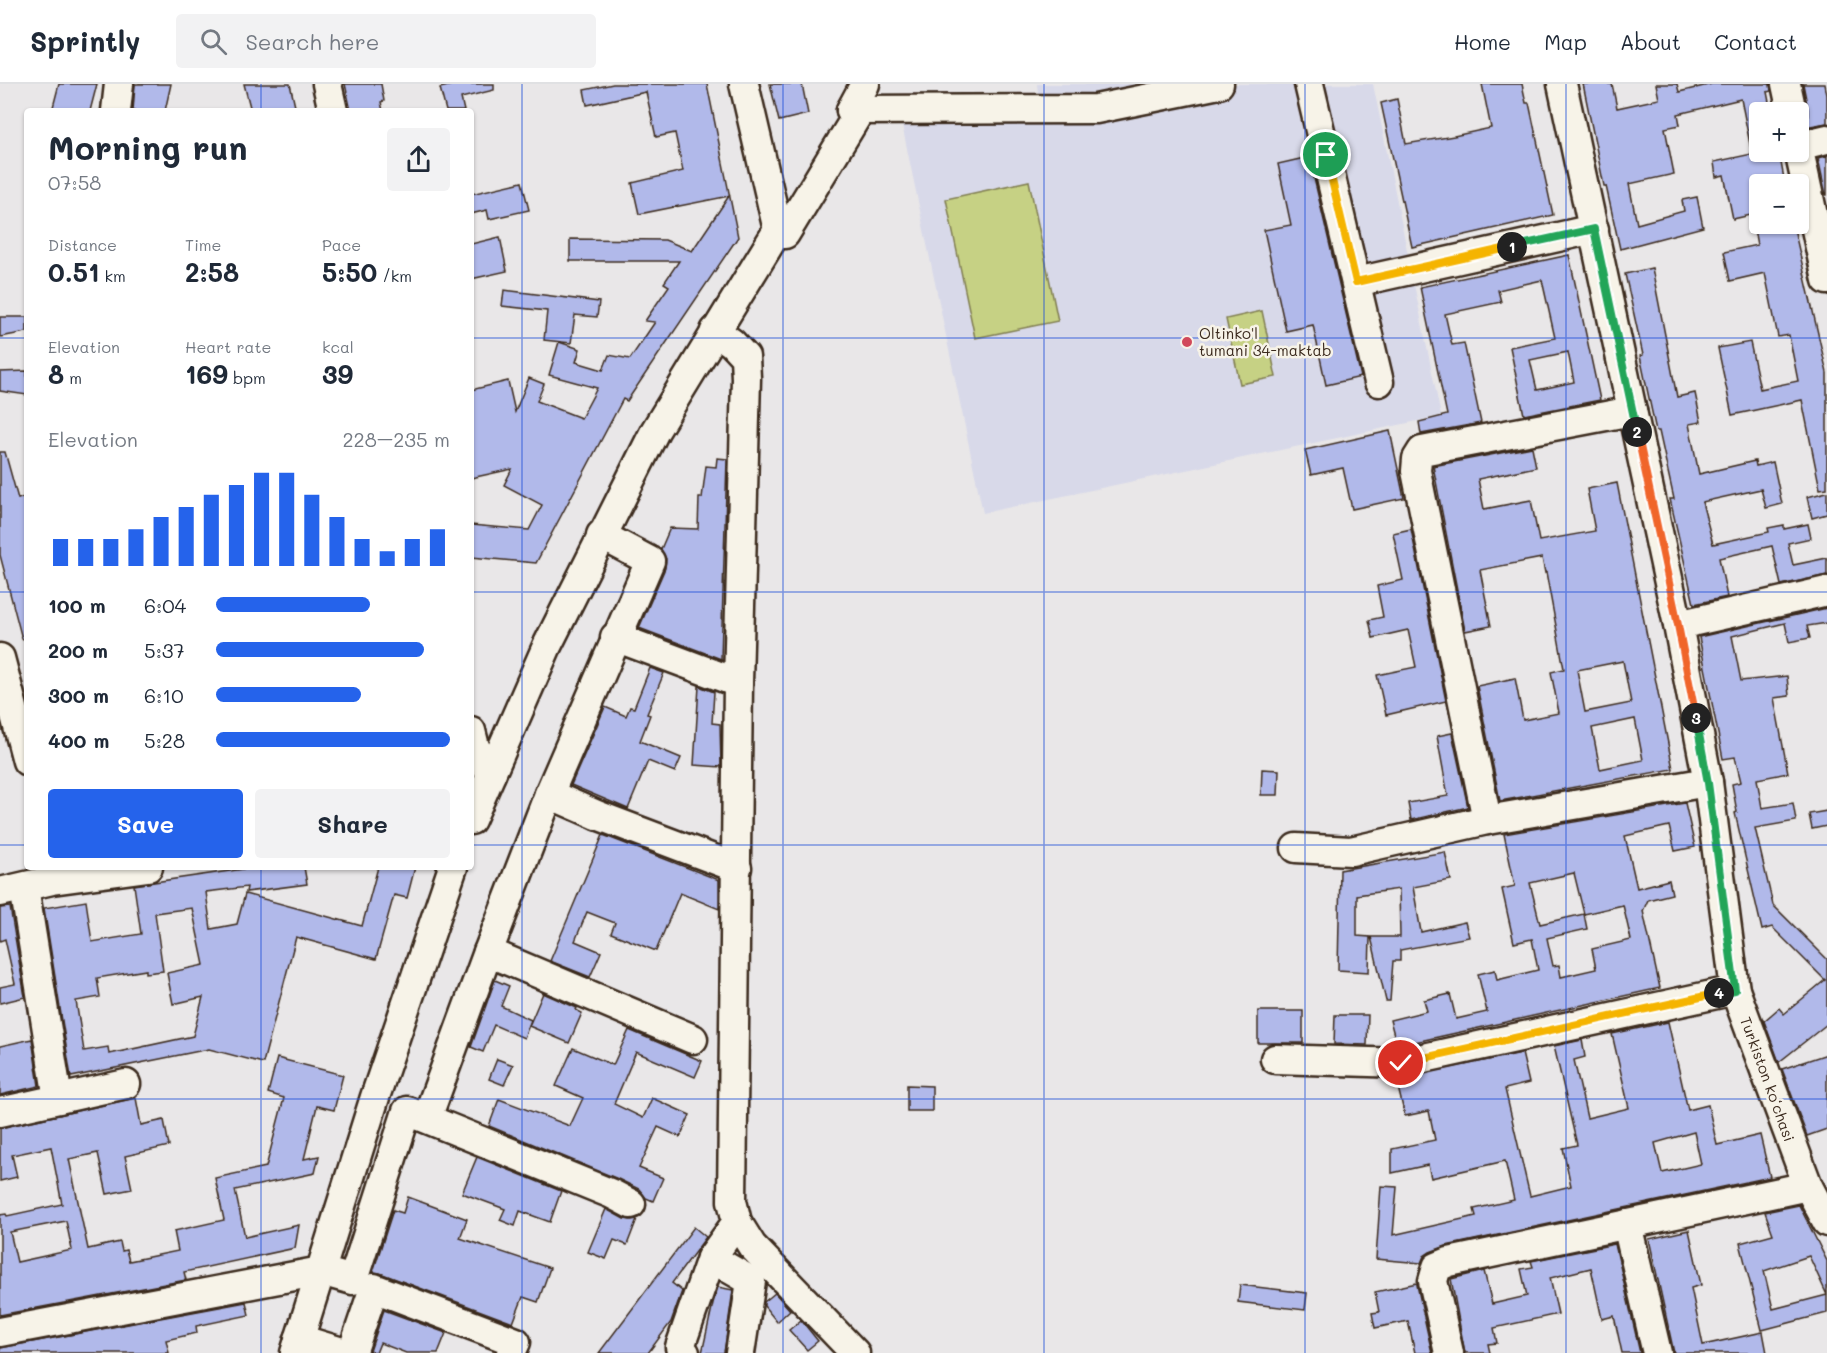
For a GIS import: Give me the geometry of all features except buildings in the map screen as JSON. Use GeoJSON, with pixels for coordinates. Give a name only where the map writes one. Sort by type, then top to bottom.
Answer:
{"type":"FeatureCollection","features":[{"type":"Feature","properties":{"kind":"street"},"geometry":{"type":"LineString","coordinates":[[116,108],[119,84]]}},
{"type":"Feature","properties":{"kind":"street"},"geometry":{"type":"LineString","coordinates":[[327,84],[332,108]]}},
{"type":"Feature","properties":{"kind":"street"},"geometry":{"type":"LineString","coordinates":[[474,813],[547,646],[655,431],[778,230],[744,84]]}},
{"type":"Feature","properties":{"kind":"street"},"geometry":{"type":"LineString","coordinates":[[851,110],[865,84]]}},
{"type":"Feature","properties":{"kind":"street"},"geometry":{"type":"LineString","coordinates":[[851,110],[1096,109],[1219,84]]}},
{"type":"Feature","properties":{"kind":"street"},"geometry":{"type":"LineString","coordinates":[[1309,84],[1379,382]]}},
{"type":"Feature","properties":{"kind":"street","name":"Turkiston koʻchasi"},"geometry":{"type":"LineString","coordinates":[[1562,84],[1678,625],[1708,783],[1735,990],[1808,1186],[1827,1222]]}},
{"type":"Feature","properties":{"kind":"street"},"geometry":{"type":"LineString","coordinates":[[1786,84],[1789,102]]}},
{"type":"Feature","properties":{"kind":"street"},"geometry":{"type":"LineString","coordinates":[[778,230],[785,234],[858,114],[851,110]]}},
{"type":"Feature","properties":{"kind":"street"},"geometry":{"type":"LineString","coordinates":[[1809,143],[1827,139]]}},
{"type":"Feature","properties":{"kind":"street"},"geometry":{"type":"LineString","coordinates":[[1801,162],[1827,280]]}},
{"type":"Feature","properties":{"kind":"street"},"geometry":{"type":"LineString","coordinates":[[1356,282],[1594,229]]}},
{"type":"Feature","properties":{"kind":"street"},"geometry":{"type":"LineString","coordinates":[[715,331],[732,343],[745,357],[746,368],[738,683],[732,1201],[737,1222],[752,1246],[855,1353]]}},
{"type":"Feature","properties":{"kind":"street"},"geometry":{"type":"LineString","coordinates":[[1487,820],[1416,471],[1417,459],[1422,451],[1632,411]]}},
{"type":"Feature","properties":{"kind":"street"},"geometry":{"type":"LineString","coordinates":[[351,1353],[364,1284],[365,1243],[417,1114],[488,952],[549,794],[615,637],[650,561],[602,535]]}},
{"type":"Feature","properties":{"kind":"street"},"geometry":{"type":"LineString","coordinates":[[1678,625],[1827,591]]}},
{"type":"Feature","properties":{"kind":"street"},"geometry":{"type":"LineString","coordinates":[[615,637],[738,683]]}},
{"type":"Feature","properties":{"kind":"street"},"geometry":{"type":"LineString","coordinates":[[0,658],[24,750]]}},
{"type":"Feature","properties":{"kind":"street"},"geometry":{"type":"LineString","coordinates":[[474,747],[491,774]]}},
{"type":"Feature","properties":{"kind":"street"},"geometry":{"type":"LineString","coordinates":[[1296,848],[1351,850],[1487,820],[1708,783]]}},
{"type":"Feature","properties":{"kind":"street"},"geometry":{"type":"LineString","coordinates":[[549,794],[597,815],[737,867]]}},
{"type":"Feature","properties":{"kind":"street"},"geometry":{"type":"LineString","coordinates":[[58,1099],[12,890],[51,874],[106,870]]}},
{"type":"Feature","properties":{"kind":"street"},"geometry":{"type":"LineString","coordinates":[[345,1353],[297,1346],[375,1097],[452,870]]}},
{"type":"Feature","properties":{"kind":"street"},"geometry":{"type":"LineString","coordinates":[[488,952],[693,1039]]}},
{"type":"Feature","properties":{"kind":"street"},"geometry":{"type":"LineString","coordinates":[[1275,1059],[1401,1063],[1735,990]]}},
{"type":"Feature","properties":{"kind":"street"},"geometry":{"type":"LineString","coordinates":[[0,1112],[126,1084]]}},
{"type":"Feature","properties":{"kind":"street"},"geometry":{"type":"LineString","coordinates":[[375,1097],[612,1194],[631,1204]]}},
{"type":"Feature","properties":{"kind":"street"},"geometry":{"type":"LineString","coordinates":[[1449,1353],[1433,1281],[1437,1268],[1449,1262],[1808,1186]]}},
{"type":"Feature","properties":{"kind":"street"},"geometry":{"type":"LineString","coordinates":[[685,1353],[680,1347],[711,1258],[737,1222]]}},
{"type":"Feature","properties":{"kind":"street"},"geometry":{"type":"LineString","coordinates":[[1627,1224],[1657,1353]]}},
{"type":"Feature","properties":{"kind":"street"},"geometry":{"type":"LineString","coordinates":[[333,1232],[365,1243]]}},
{"type":"Feature","properties":{"kind":"street"},"geometry":{"type":"LineString","coordinates":[[711,1258],[751,1281],[740,1353]]}},
{"type":"Feature","properties":{"kind":"street"},"geometry":{"type":"LineString","coordinates":[[0,1332],[321,1271],[364,1284],[516,1342],[512,1353]]}},
{"type":"Feature","properties":{"kind":"shaded area","name":"Oltinko'l tumani 34-maktab"},"geometry":{"type":"Polygon","coordinates":[[[1037,84],[1373,84],[1441,416],[983,513],[900,115],[1040,111],[1037,84]]]}},
{"type":"Feature","properties":{"kind":"green space"},"geometry":{"type":"Polygon","coordinates":[[[1029,181],[1058,321],[975,338],[946,199],[1029,181]]]}},
{"type":"Feature","properties":{"kind":"green space"},"geometry":{"type":"Polygon","coordinates":[[[1262,311],[1276,377],[1240,384],[1226,319],[1262,311]]]}},
{"type":"Feature","properties":{"kind":"place","name":"Oltinko'l tumani 34-maktab"},"geometry":{"type":"Point","coordinates":[1187,342]}},
{"type":"Feature","properties":{"kind":"route"},"geometry":{"type":"LineString","coordinates":[[1326,155],[1356,282],[1594,229],[1678,625],[1708,783],[1735,990],[1401,1063]]}}]}
